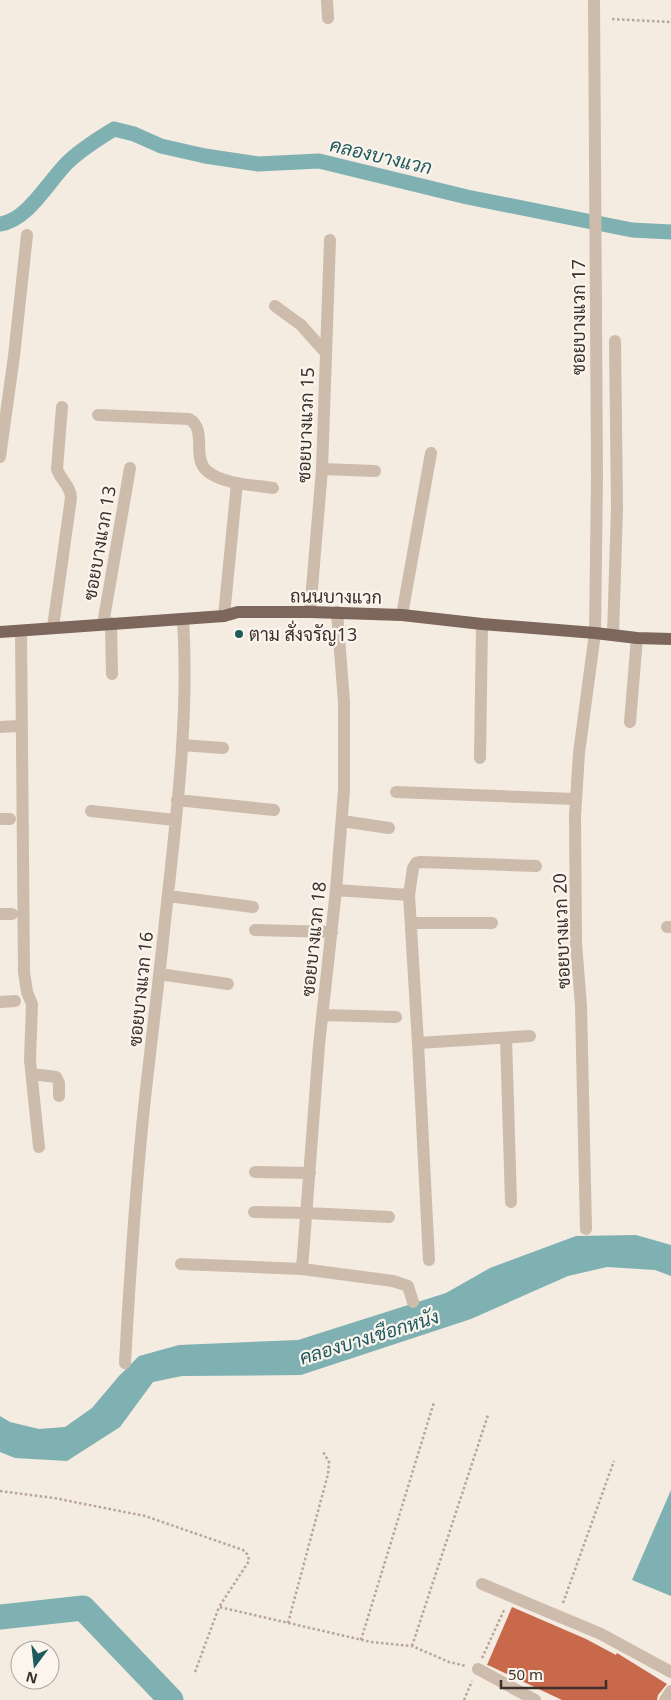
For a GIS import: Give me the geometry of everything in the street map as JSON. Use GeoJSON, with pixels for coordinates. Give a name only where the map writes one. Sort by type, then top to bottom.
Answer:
{"type":"FeatureCollection","features":[{"type":"Feature","properties":{"kind":"main road","name":"ถนนบางแวก"},"geometry":{"type":"LineString","coordinates":[[0,632],[224,616],[238,612],[337,612],[402,615],[637,638],[671,639]]}},
{"type":"Feature","properties":{"kind":"street"},"geometry":{"type":"LineString","coordinates":[[327,0],[328,18]]}},
{"type":"Feature","properties":{"kind":"street","name":"ซอยบางแวก 17"},"geometry":{"type":"LineString","coordinates":[[594,0],[597,476],[595,633]]}},
{"type":"Feature","properties":{"kind":"street"},"geometry":{"type":"LineString","coordinates":[[0,456],[14,356],[27,235]]}},
{"type":"Feature","properties":{"kind":"street","name":"ซอยบางแวก 15"},"geometry":{"type":"LineString","coordinates":[[310,612],[322,469],[330,240]]}},
{"type":"Feature","properties":{"kind":"street"},"geometry":{"type":"LineString","coordinates":[[275,306],[301,325],[326,353]]}},
{"type":"Feature","properties":{"kind":"street"},"geometry":{"type":"LineString","coordinates":[[613,635],[617,508],[615,341]]}},
{"type":"Feature","properties":{"kind":"street"},"geometry":{"type":"LineString","coordinates":[[53,627],[72,498],[71,491],[60,477],[57,469],[62,407]]}},
{"type":"Feature","properties":{"kind":"street"},"geometry":{"type":"LineString","coordinates":[[98,415],[189,419],[195,422],[199,433],[200,461],[205,470],[214,476],[237,483],[273,488]]}},
{"type":"Feature","properties":{"kind":"street"},"geometry":{"type":"LineString","coordinates":[[402,615],[431,453]]}},
{"type":"Feature","properties":{"kind":"street","name":"ซอยบางแวก 13"},"geometry":{"type":"LineString","coordinates":[[112,674],[107,624],[130,468]]}},
{"type":"Feature","properties":{"kind":"street"},"geometry":{"type":"LineString","coordinates":[[322,469],[375,471]]}},
{"type":"Feature","properties":{"kind":"street"},"geometry":{"type":"LineString","coordinates":[[224,616],[237,483]]}},
{"type":"Feature","properties":{"kind":"street","name":"ซอยบางแวก 18"},"geometry":{"type":"LineString","coordinates":[[302,1269],[322,1015],[336,890],[345,770],[344,702],[337,612]]}},
{"type":"Feature","properties":{"kind":"street","name":"ซอยบางแวก 16"},"geometry":{"type":"LineString","coordinates":[[125,1363],[136,1198],[146,1089],[176,820],[182,744],[184,690],[183,619]]}},
{"type":"Feature","properties":{"kind":"street"},"geometry":{"type":"LineString","coordinates":[[480,758],[482,624]]}},
{"type":"Feature","properties":{"kind":"street"},"geometry":{"type":"LineString","coordinates":[[21,631],[24,972],[27,992],[32,1004],[30,1060],[39,1146]]}},
{"type":"Feature","properties":{"kind":"street","name":"ซอยบางแวก 20"},"geometry":{"type":"LineString","coordinates":[[586,1229],[582,1006],[576,943],[575,799],[579,753],[595,633]]}},
{"type":"Feature","properties":{"kind":"street"},"geometry":{"type":"LineString","coordinates":[[630,722],[637,638]]}},
{"type":"Feature","properties":{"kind":"street"},"geometry":{"type":"LineString","coordinates":[[0,727],[18,726]]}},
{"type":"Feature","properties":{"kind":"street"},"geometry":{"type":"LineString","coordinates":[[182,744],[223,748]]}},
{"type":"Feature","properties":{"kind":"street"},"geometry":{"type":"LineString","coordinates":[[396,792],[575,799]]}},
{"type":"Feature","properties":{"kind":"street"},"geometry":{"type":"LineString","coordinates":[[177,800],[274,810]]}},
{"type":"Feature","properties":{"kind":"street"},"geometry":{"type":"LineString","coordinates":[[92,811],[176,820]]}},
{"type":"Feature","properties":{"kind":"street"},"geometry":{"type":"LineString","coordinates":[[342,821],[389,828]]}},
{"type":"Feature","properties":{"kind":"street"},"geometry":{"type":"LineString","coordinates":[[428,1260],[409,895],[412,868],[416,863],[421,862],[536,866]]}},
{"type":"Feature","properties":{"kind":"street"},"geometry":{"type":"LineString","coordinates":[[336,890],[409,895]]}},
{"type":"Feature","properties":{"kind":"street"},"geometry":{"type":"LineString","coordinates":[[168,896],[253,906]]}},
{"type":"Feature","properties":{"kind":"street"},"geometry":{"type":"LineString","coordinates":[[411,923],[492,923]]}},
{"type":"Feature","properties":{"kind":"street"},"geometry":{"type":"LineString","coordinates":[[256,930],[332,932]]}},
{"type":"Feature","properties":{"kind":"street"},"geometry":{"type":"LineString","coordinates":[[159,974],[228,984]]}},
{"type":"Feature","properties":{"kind":"street"},"geometry":{"type":"LineString","coordinates":[[0,1002],[14,1002]]}},
{"type":"Feature","properties":{"kind":"street"},"geometry":{"type":"LineString","coordinates":[[322,1015],[396,1018]]}},
{"type":"Feature","properties":{"kind":"street"},"geometry":{"type":"LineString","coordinates":[[418,1043],[530,1036]]}},
{"type":"Feature","properties":{"kind":"street"},"geometry":{"type":"LineString","coordinates":[[506,1038],[511,1202]]}},
{"type":"Feature","properties":{"kind":"street"},"geometry":{"type":"LineString","coordinates":[[32,1074],[56,1077],[59,1096]]}},
{"type":"Feature","properties":{"kind":"street"},"geometry":{"type":"LineString","coordinates":[[255,1172],[310,1173]]}},
{"type":"Feature","properties":{"kind":"street"},"geometry":{"type":"LineString","coordinates":[[254,1212],[389,1217]]}},
{"type":"Feature","properties":{"kind":"street"},"geometry":{"type":"LineString","coordinates":[[181,1264],[302,1269],[393,1281],[408,1286],[414,1302]]}},
{"type":"Feature","properties":{"kind":"street"},"geometry":{"type":"LineString","coordinates":[[482,1584],[601,1634],[671,1672]]}},
{"type":"Feature","properties":{"kind":"street"},"geometry":{"type":"LineString","coordinates":[[478,1668],[536,1700]]}},
{"type":"Feature","properties":{"kind":"street"},"geometry":{"type":"LineString","coordinates":[[665,1700],[671,1691]]}},
{"type":"Feature","properties":{"kind":"path"},"geometry":{"type":"LineString","coordinates":[[612,19],[671,22]]}},
{"type":"Feature","properties":{"kind":"path"},"geometry":{"type":"LineString","coordinates":[[361,1640],[434,1402]]}},
{"type":"Feature","properties":{"kind":"path"},"geometry":{"type":"LineString","coordinates":[[412,1646],[488,1415]]}},
{"type":"Feature","properties":{"kind":"path"},"geometry":{"type":"LineString","coordinates":[[288,1623],[328,1474],[328,1462],[322,1450]]}},
{"type":"Feature","properties":{"kind":"path"},"geometry":{"type":"LineString","coordinates":[[558,1616],[614,1462]]}},
{"type":"Feature","properties":{"kind":"path"},"geometry":{"type":"LineString","coordinates":[[0,1491],[54,1498],[145,1516],[243,1550],[248,1555],[249,1561],[219,1608],[195,1672]]}},
{"type":"Feature","properties":{"kind":"path"},"geometry":{"type":"LineString","coordinates":[[464,1700],[510,1595]]}},
{"type":"Feature","properties":{"kind":"path"},"geometry":{"type":"LineString","coordinates":[[219,1608],[361,1640],[412,1646],[449,1662],[478,1668]]}},
{"type":"Feature","properties":{"kind":"water","name":"คลองบางเชือกหนัง"},"geometry":{"type":"Polygon","coordinates":[[[636,1235],[671,1245],[671,1276],[655,1270],[607,1267],[568,1276],[471,1319],[301,1375],[182,1376],[153,1382],[120,1427],[67,1461],[15,1458],[0,1452],[0,1416],[10,1422],[39,1429],[65,1427],[92,1408],[139,1356],[179,1345],[298,1340],[446,1293],[490,1268],[576,1236],[636,1235]]]}},
{"type":"Feature","properties":{"kind":"water"},"geometry":{"type":"Polygon","coordinates":[[[671,1490],[671,1596],[632,1580],[671,1490]]]}},
{"type":"Feature","properties":{"kind":"building"},"geometry":{"type":"Polygon","coordinates":[[[512,1607],[586,1639],[616,1655],[617,1653],[667,1684],[658,1695],[657,1700],[562,1700],[487,1665],[512,1607]]]}},
{"type":"Feature","properties":{"kind":"waterway","name":"คลองบางแวก"},"geometry":{"type":"LineString","coordinates":[[0,224],[20,215],[37,199],[72,158],[114,129],[134,134],[161,146],[205,156],[258,164],[319,161],[467,197],[632,230],[671,232]]}},
{"type":"Feature","properties":{"kind":"waterway"},"geometry":{"type":"LineString","coordinates":[[0,1617],[83,1608],[171,1700]]}},
{"type":"Feature","properties":{"kind":"place","name":"ตาม สั่งจรัญ13"},"geometry":{"type":"Point","coordinates":[239,634]}}]}
